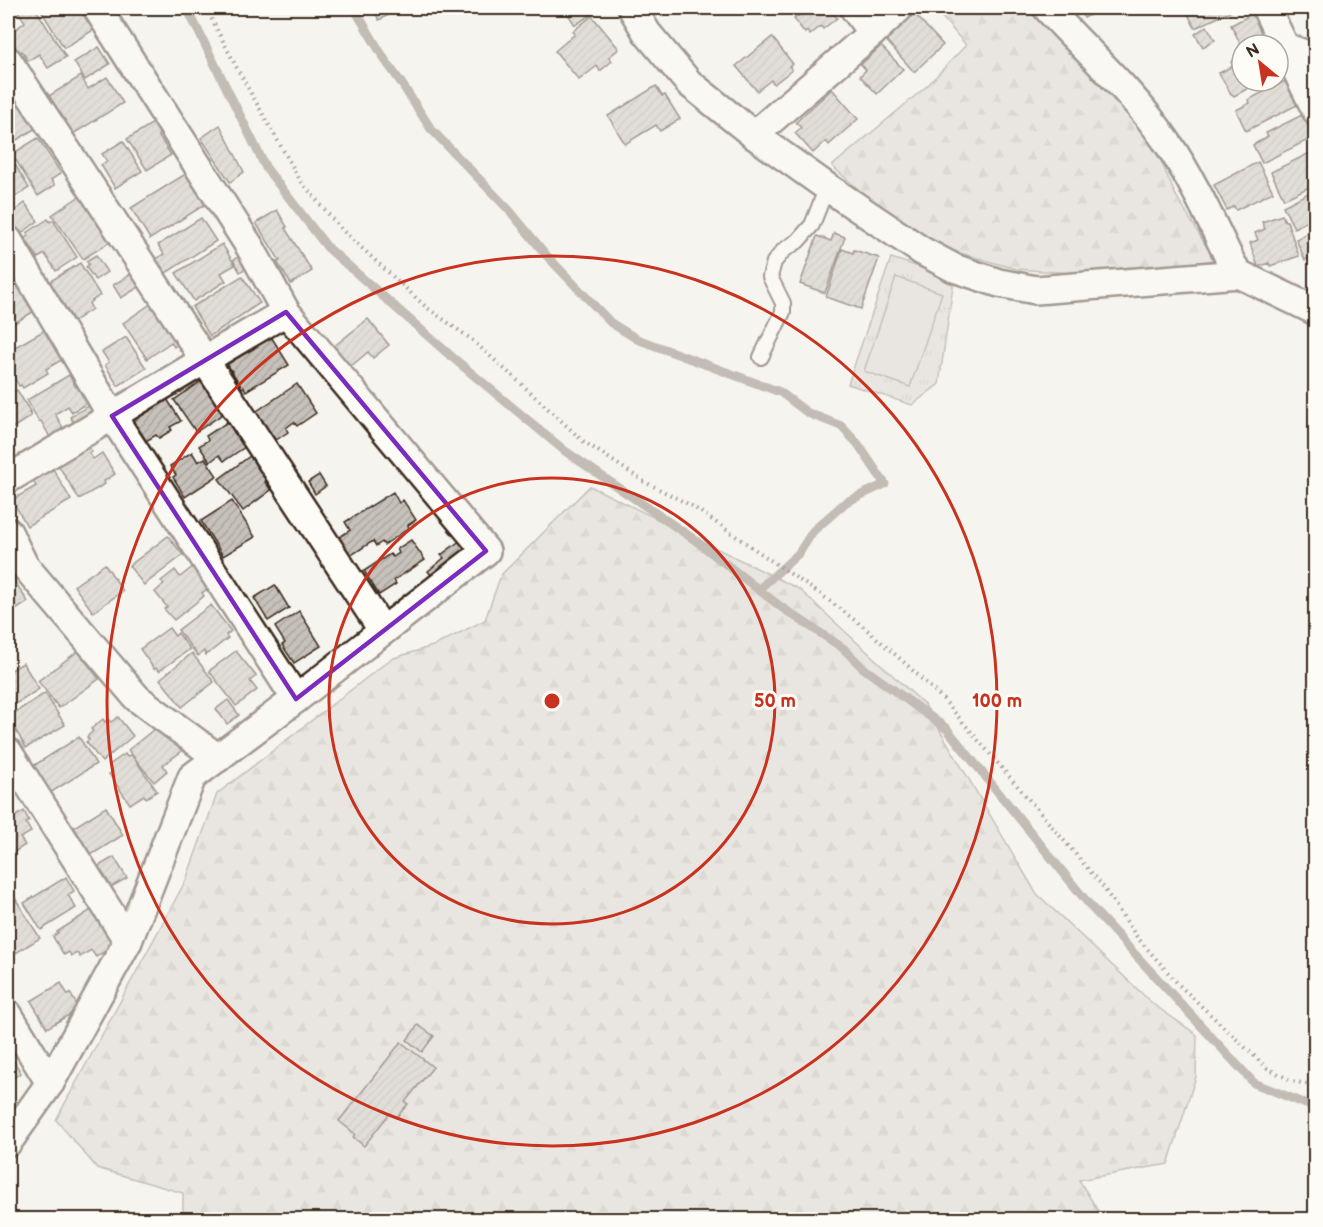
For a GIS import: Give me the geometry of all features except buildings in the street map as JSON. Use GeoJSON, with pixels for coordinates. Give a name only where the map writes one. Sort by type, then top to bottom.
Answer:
{"type":"FeatureCollection","features":[{"type":"Feature","properties":{"kind":"street"},"geometry":{"type":"LineString","coordinates":[[8,1142],[50,1083],[128,941],[192,777],[486,551],[286,312],[250,247],[97,8]]}},
{"type":"Feature","properties":{"kind":"street"},"geometry":{"type":"LineString","coordinates":[[632,8],[647,33],[689,84],[754,135],[827,187],[922,251],[954,268],[999,283],[1036,290],[1239,274]]}},
{"type":"Feature","properties":{"kind":"street"},"geometry":{"type":"LineString","coordinates":[[854,8],[872,33]]}},
{"type":"Feature","properties":{"kind":"street"},"geometry":{"type":"LineString","coordinates":[[754,135],[899,8]]}},
{"type":"Feature","properties":{"kind":"street"},"geometry":{"type":"LineString","coordinates":[[1047,8],[1133,97],[1167,142],[1192,184],[1239,274],[1316,311]]}},
{"type":"Feature","properties":{"kind":"street"},"geometry":{"type":"LineString","coordinates":[[1266,8],[1278,33]]}},
{"type":"Feature","properties":{"kind":"street"},"geometry":{"type":"LineString","coordinates":[[1290,49],[1316,58]]}},
{"type":"Feature","properties":{"kind":"street"},"geometry":{"type":"LineString","coordinates":[[1290,57],[1316,110]]}},
{"type":"Feature","properties":{"kind":"street"},"geometry":{"type":"LineString","coordinates":[[8,61],[383,631]]}},
{"type":"Feature","properties":{"kind":"street"},"geometry":{"type":"LineString","coordinates":[[8,240],[112,416],[296,699]]}},
{"type":"Feature","properties":{"kind":"street"},"geometry":{"type":"LineString","coordinates":[[8,479],[203,359],[286,312]]}},
{"type":"Feature","properties":{"kind":"street"},"geometry":{"type":"LineString","coordinates":[[8,532],[24,565],[137,698],[218,758]]}},
{"type":"Feature","properties":{"kind":"street"},"geometry":{"type":"LineString","coordinates":[[8,752],[128,941]]}},
{"type":"Feature","properties":{"kind":"street"},"geometry":{"type":"LineString","coordinates":[[8,1014],[50,1083]]}},
{"type":"Feature","properties":{"kind":"lane"},"geometry":{"type":"LineString","coordinates":[[761,357],[783,312],[783,303],[770,277],[774,262],[812,225],[827,187]]}},
{"type":"Feature","properties":{"kind":"path"},"geometry":{"type":"LineString","coordinates":[[206,8],[300,180],[340,229],[426,307],[471,339],[583,441],[643,481],[692,506],[827,599],[906,664],[944,700],[1101,884],[1137,937],[1178,984],[1267,1068],[1292,1080],[1316,1086]]}},
{"type":"Feature","properties":{"kind":"highlighted area"},"geometry":{"type":"Polygon","coordinates":[[[286,312],[486,551],[296,699],[112,416],[286,312]]]}},
{"type":"Feature","properties":{"kind":"green space"},"geometry":{"type":"Polygon","coordinates":[[[934,8],[1027,8],[1111,93],[1152,140],[1175,194],[1214,259],[1192,266],[1084,274],[1016,269],[936,246],[866,196],[832,166],[927,86],[966,45],[934,8]]]}},
{"type":"Feature","properties":{"kind":"green space"},"geometry":{"type":"Polygon","coordinates":[[[891,258],[954,279],[939,384],[912,405],[848,384],[891,258]]]}},
{"type":"Feature","properties":{"kind":"green space"},"geometry":{"type":"Polygon","coordinates":[[[896,277],[942,293],[910,387],[864,371],[896,277]]]}},
{"type":"Feature","properties":{"kind":"green space"},"geometry":{"type":"Polygon","coordinates":[[[590,486],[799,589],[925,705],[1036,893],[1153,1004],[1197,1035],[1196,1076],[1168,1164],[1079,1180],[1103,1219],[183,1219],[183,1193],[97,1168],[56,1120],[186,880],[217,794],[391,659],[436,645],[485,620],[501,575],[590,486]]]}},
{"type":"Feature","properties":{"kind":"waterway"},"geometry":{"type":"LineString","coordinates":[[187,8],[266,168],[327,247],[452,357],[565,451],[695,540],[781,607],[843,648],[862,667],[947,729],[1092,908],[1254,1083],[1306,1104],[1316,1105]]}},
{"type":"Feature","properties":{"kind":"waterway"},"geometry":{"type":"LineString","coordinates":[[354,8],[431,129],[510,211],[547,256],[611,323],[637,339],[780,392],[808,413],[841,426],[858,444],[885,484],[846,502],[813,531],[799,553],[758,590]]}}]}
